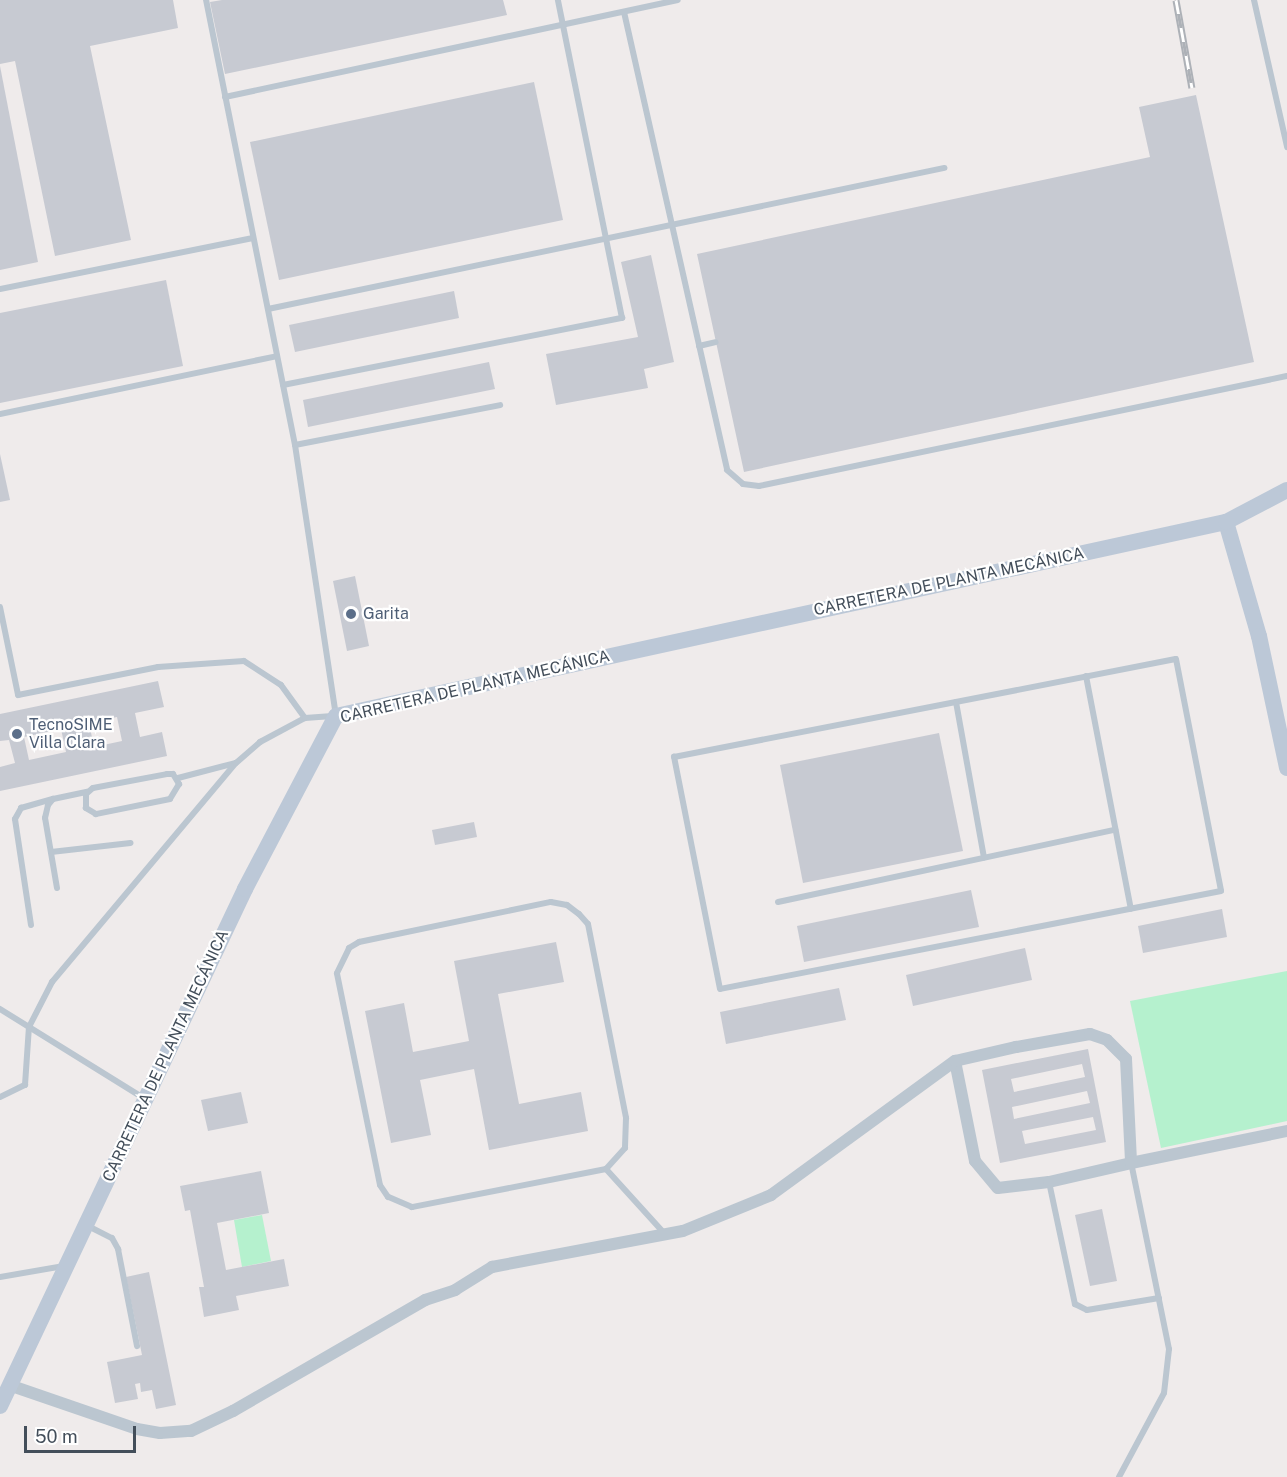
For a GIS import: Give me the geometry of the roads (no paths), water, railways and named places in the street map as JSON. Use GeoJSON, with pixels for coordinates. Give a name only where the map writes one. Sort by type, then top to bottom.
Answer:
{"type":"FeatureCollection","features":[{"type":"Feature","properties":{"kind":"street","name":"CARRETERA DE PLANTA MECÁNICA"},"geometry":{"type":"LineString","coordinates":[[0,1406],[245,889],[336,716],[1226,522],[1287,490]]}},
{"type":"Feature","properties":{"kind":"street"},"geometry":{"type":"LineString","coordinates":[[1226,522],[1260,636],[1287,768]]}},
{"type":"Feature","properties":{"kind":"street"},"geometry":{"type":"LineString","coordinates":[[9,1385],[137,1429],[160,1433],[190,1431],[233,1411],[425,1300],[455,1290],[492,1267],[683,1231],[771,1195],[956,1061],[1090,1034],[1107,1040],[1126,1059],[1131,1163]]}},
{"type":"Feature","properties":{"kind":"street"},"geometry":{"type":"LineString","coordinates":[[956,1061],[975,1161],[998,1188],[1049,1182],[1287,1131]]}},
{"type":"Feature","properties":{"kind":"lane"},"geometry":{"type":"LineString","coordinates":[[0,1097],[25,1085],[29,1027],[52,982],[236,763],[260,742],[305,718],[336,716],[295,445],[206,0]]}},
{"type":"Feature","properties":{"kind":"lane"},"geometry":{"type":"LineString","coordinates":[[283,385],[622,318],[558,0]]}},
{"type":"Feature","properties":{"kind":"lane"},"geometry":{"type":"LineString","coordinates":[[225,97],[678,0]]}},
{"type":"Feature","properties":{"kind":"lane"},"geometry":{"type":"LineString","coordinates":[[1254,0],[1287,147]]}},
{"type":"Feature","properties":{"kind":"lane"},"geometry":{"type":"LineString","coordinates":[[624,12],[727,470],[743,483],[759,486],[1287,375]]}},
{"type":"Feature","properties":{"kind":"lane"},"geometry":{"type":"LineString","coordinates":[[268,309],[944,168]]}},
{"type":"Feature","properties":{"kind":"lane"},"geometry":{"type":"LineString","coordinates":[[0,289],[254,238]]}},
{"type":"Feature","properties":{"kind":"lane"},"geometry":{"type":"LineString","coordinates":[[699,346],[716,342]]}},
{"type":"Feature","properties":{"kind":"lane"},"geometry":{"type":"LineString","coordinates":[[0,414],[277,356]]}},
{"type":"Feature","properties":{"kind":"lane"},"geometry":{"type":"LineString","coordinates":[[295,445],[500,405]]}},
{"type":"Feature","properties":{"kind":"lane"},"geometry":{"type":"LineString","coordinates":[[0,607],[18,695],[158,667],[244,661],[281,685],[305,718]]}},
{"type":"Feature","properties":{"kind":"lane"},"geometry":{"type":"LineString","coordinates":[[1176,659],[1221,891],[720,989],[674,757],[956,702],[1176,659]]}},
{"type":"Feature","properties":{"kind":"lane"},"geometry":{"type":"LineString","coordinates":[[1086,676],[1131,909]]}},
{"type":"Feature","properties":{"kind":"lane"},"geometry":{"type":"LineString","coordinates":[[956,702],[984,858]]}},
{"type":"Feature","properties":{"kind":"lane"},"geometry":{"type":"LineString","coordinates":[[31,925],[15,819],[21,808],[167,774],[178,778],[236,763]]}},
{"type":"Feature","properties":{"kind":"lane"},"geometry":{"type":"LineString","coordinates":[[87,792],[86,808],[96,814],[170,799],[177,791],[178,778]]}},
{"type":"Feature","properties":{"kind":"lane"},"geometry":{"type":"LineString","coordinates":[[53,799],[45,818],[57,888]]}},
{"type":"Feature","properties":{"kind":"lane"},"geometry":{"type":"LineString","coordinates":[[778,902],[1115,830]]}},
{"type":"Feature","properties":{"kind":"lane"},"geometry":{"type":"LineString","coordinates":[[51,852],[130,843]]}},
{"type":"Feature","properties":{"kind":"lane"},"geometry":{"type":"LineString","coordinates":[[550,902],[567,905],[579,914],[588,924],[626,1118],[625,1148],[606,1169],[412,1207],[388,1197],[380,1185],[337,973],[349,948],[358,942],[550,902]]}},
{"type":"Feature","properties":{"kind":"lane"},"geometry":{"type":"LineString","coordinates":[[0,1009],[145,1099]]}},
{"type":"Feature","properties":{"kind":"lane"},"geometry":{"type":"LineString","coordinates":[[1119,1477],[1164,1393],[1169,1349],[1131,1163]]}},
{"type":"Feature","properties":{"kind":"lane"},"geometry":{"type":"LineString","coordinates":[[606,1169],[665,1234]]}},
{"type":"Feature","properties":{"kind":"lane"},"geometry":{"type":"LineString","coordinates":[[1049,1182],[1075,1304],[1087,1310],[1159,1298]]}},
{"type":"Feature","properties":{"kind":"lane"},"geometry":{"type":"LineString","coordinates":[[86,1225],[112,1238],[118,1249],[137,1346]]}},
{"type":"Feature","properties":{"kind":"lane"},"geometry":{"type":"LineString","coordinates":[[0,1277],[66,1266]]}},
{"type":"Feature","properties":{"kind":"railway"},"geometry":{"type":"LineString","coordinates":[[1176,0],[1192,88]]}},
{"type":"Feature","properties":{"kind":"place","name":"Garita"},"geometry":{"type":"Point","coordinates":[351,614]}},
{"type":"Feature","properties":{"kind":"place","name":"TecnoSIME Villa Clara"},"geometry":{"type":"Point","coordinates":[17,734]}}]}
